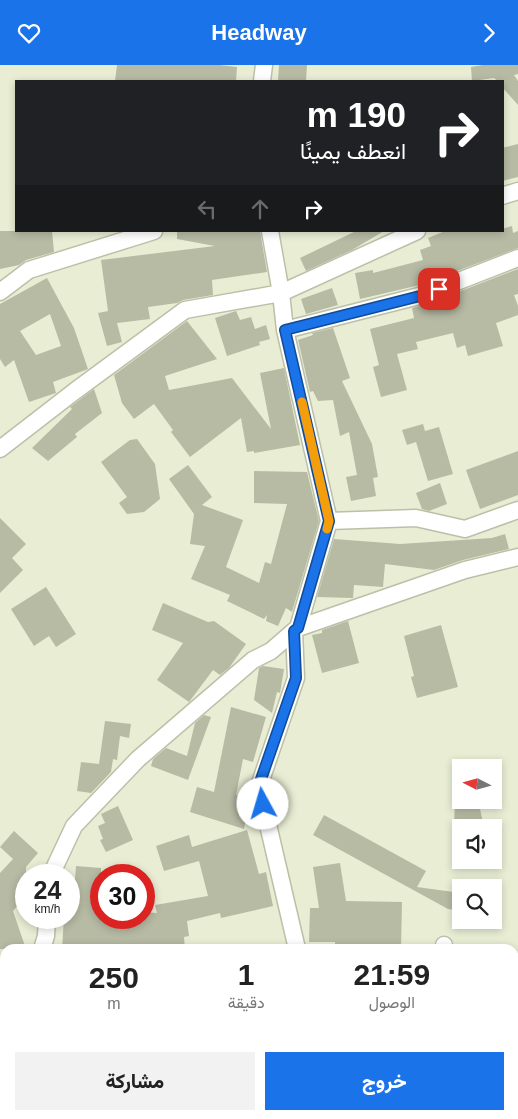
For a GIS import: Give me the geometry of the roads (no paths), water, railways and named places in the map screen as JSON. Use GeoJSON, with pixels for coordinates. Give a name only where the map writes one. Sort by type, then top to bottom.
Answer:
{"type":"FeatureCollection","features":[{"type":"Feature","properties":{"kind":"street"},"geometry":{"type":"LineString","coordinates":[[262,80],[264,65]]}},
{"type":"Feature","properties":{"kind":"street"},"geometry":{"type":"LineString","coordinates":[[504,195],[518,191]]}},
{"type":"Feature","properties":{"kind":"street"},"geometry":{"type":"LineString","coordinates":[[0,292],[29,270],[151,232]]}},
{"type":"Feature","properties":{"kind":"street"},"geometry":{"type":"LineString","coordinates":[[270,232],[281,293],[285,330],[329,521],[296,629],[296,678],[259,785],[296,944]]}},
{"type":"Feature","properties":{"kind":"street"},"geometry":{"type":"LineString","coordinates":[[0,449],[185,310],[281,293],[415,232]]}},
{"type":"Feature","properties":{"kind":"street"},"geometry":{"type":"LineString","coordinates":[[285,330],[424,295],[518,258]]}},
{"type":"Feature","properties":{"kind":"street"},"geometry":{"type":"LineString","coordinates":[[329,521],[416,518],[465,529],[518,510]]}},
{"type":"Feature","properties":{"kind":"street"},"geometry":{"type":"LineString","coordinates":[[56,864],[74,826],[138,759],[247,665],[271,651],[296,629],[465,570],[518,557]]}},
{"type":"Feature","properties":{"kind":"street"},"geometry":{"type":"LineString","coordinates":[[44,944],[47,929]]}}]}
